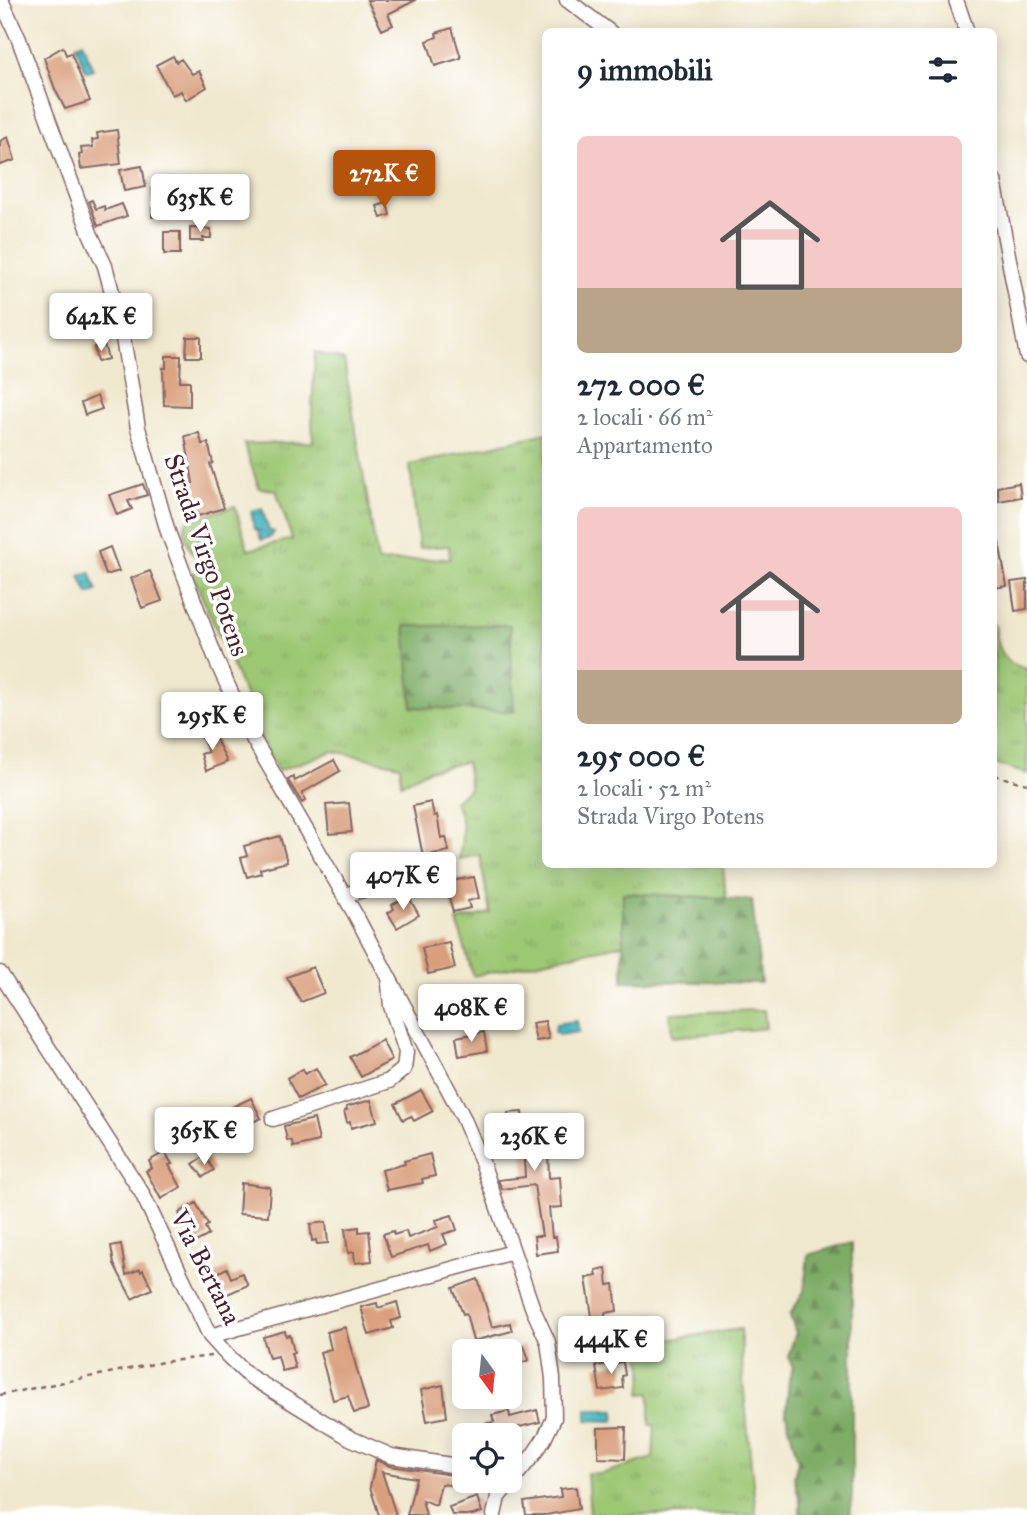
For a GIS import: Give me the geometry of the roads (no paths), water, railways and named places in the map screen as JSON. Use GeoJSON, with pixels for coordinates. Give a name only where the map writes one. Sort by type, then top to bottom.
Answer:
{"type":"FeatureCollection","features":[{"type":"Feature","properties":{"kind":"street","name":"Strada Virgo Potens"},"geometry":{"type":"LineString","coordinates":[[1,0],[18,37],[85,223],[105,266],[121,326],[138,428],[168,532],[217,662],[248,730],[344,895],[472,1136],[533,1309],[548,1342],[553,1378],[554,1418],[534,1454],[522,1465]]}},
{"type":"Feature","properties":{"kind":"street"},"geometry":{"type":"LineString","coordinates":[[567,0],[605,28]]}},
{"type":"Feature","properties":{"kind":"street"},"geometry":{"type":"LineString","coordinates":[[956,0],[966,28]]}},
{"type":"Feature","properties":{"kind":"street"},"geometry":{"type":"LineString","coordinates":[[997,192],[1020,283],[1027,356]]}},
{"type":"Feature","properties":{"kind":"street"},"geometry":{"type":"LineString","coordinates":[[344,895],[416,876]]}},
{"type":"Feature","properties":{"kind":"street","name":"Via Bertana"},"geometry":{"type":"LineString","coordinates":[[0,973],[142,1194],[210,1336],[229,1357],[249,1376],[350,1438],[391,1456],[452,1465]]}},
{"type":"Feature","properties":{"kind":"street"},"geometry":{"type":"LineString","coordinates":[[273,1119],[389,1081],[404,1069],[406,1052],[391,1006],[389,977]]}},
{"type":"Feature","properties":{"kind":"street"},"geometry":{"type":"LineString","coordinates":[[210,1336],[513,1252]]}},
{"type":"Feature","properties":{"kind":"street","name":"Strada Virgo Potens"},"geometry":{"type":"LineString","coordinates":[[494,1515],[498,1493]]}},
{"type":"Feature","properties":{"kind":"water"},"geometry":{"type":"Polygon","coordinates":[[[82,42],[93,69],[86,72],[75,45],[82,42]]]}},
{"type":"Feature","properties":{"kind":"water"},"geometry":{"type":"Polygon","coordinates":[[[262,508],[269,531],[274,532],[271,537],[261,540],[254,528],[251,511],[262,508]]]}},
{"type":"Feature","properties":{"kind":"water"},"geometry":{"type":"Polygon","coordinates":[[[90,572],[97,591],[88,594],[80,576],[90,572]]]}},
{"type":"Feature","properties":{"kind":"water"},"geometry":{"type":"Polygon","coordinates":[[[577,1021],[579,1032],[558,1035],[554,1032],[556,1024],[577,1021]]]}},
{"type":"Feature","properties":{"kind":"water"},"geometry":{"type":"Polygon","coordinates":[[[587,1409],[615,1410],[614,1421],[587,1420],[587,1409]]]}}]}
